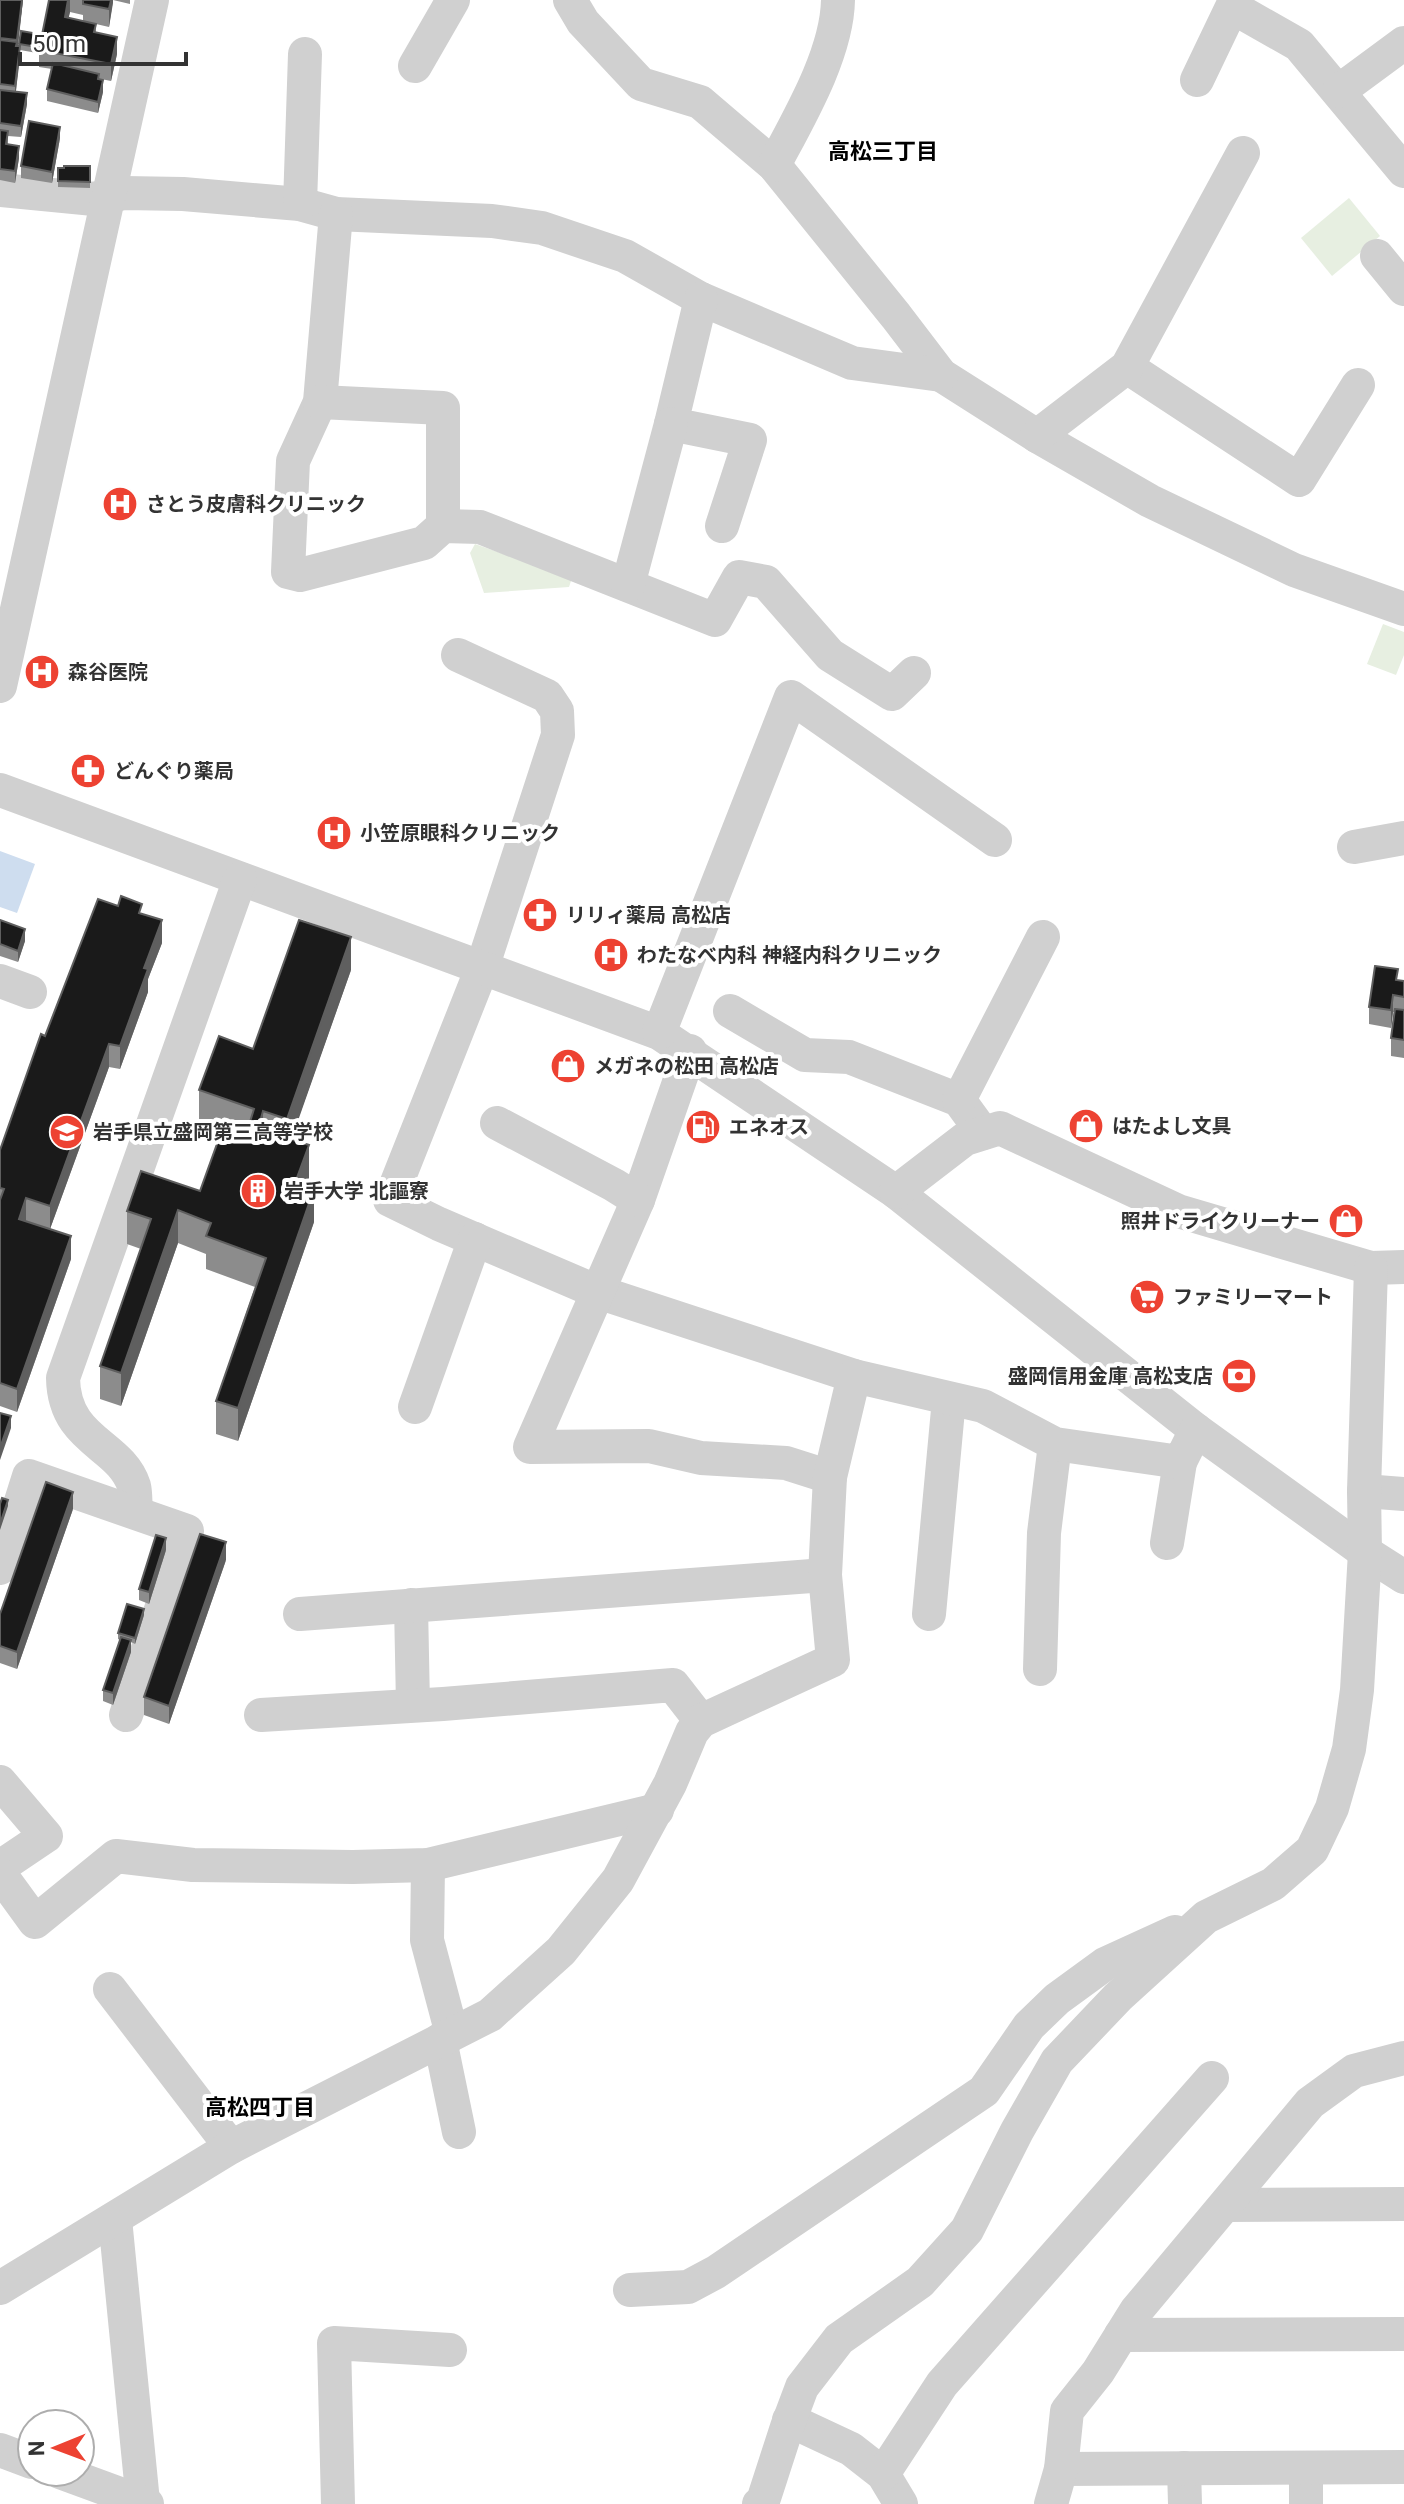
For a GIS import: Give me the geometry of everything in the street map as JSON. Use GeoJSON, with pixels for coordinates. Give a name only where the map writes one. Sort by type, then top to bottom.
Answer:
{"type":"FeatureCollection","features":[{"type":"Feature","properties":{"kind":"street"},"geometry":{"type":"LineString","coordinates":[[0,686],[152,0]]}},
{"type":"Feature","properties":{"kind":"street"},"geometry":{"type":"LineString","coordinates":[[415,66],[453,0]]}},
{"type":"Feature","properties":{"kind":"street"},"geometry":{"type":"LineString","coordinates":[[570,0],[583,22],[641,84],[700,102],[774,165],[941,375],[1037,436],[1150,501],[1294,570],[1404,609]]}},
{"type":"Feature","properties":{"kind":"street"},"geometry":{"type":"LineString","coordinates":[[774,165],[814,88],[838,16],[838,0]]}},
{"type":"Feature","properties":{"kind":"street"},"geometry":{"type":"LineString","coordinates":[[1197,80],[1232,7],[1299,45],[1404,171]]}},
{"type":"Feature","properties":{"kind":"street"},"geometry":{"type":"LineString","coordinates":[[1339,91],[1404,43]]}},
{"type":"Feature","properties":{"kind":"street"},"geometry":{"type":"LineString","coordinates":[[300,204],[305,54]]}},
{"type":"Feature","properties":{"kind":"street"},"geometry":{"type":"LineString","coordinates":[[1037,436],[1127,367],[1243,153]]}},
{"type":"Feature","properties":{"kind":"street"},"geometry":{"type":"LineString","coordinates":[[0,190],[94,199],[111,194],[183,194],[300,204],[336,214],[492,221],[542,228],[625,256],[701,299],[852,363],[941,375]]}},
{"type":"Feature","properties":{"kind":"street"},"geometry":{"type":"LineString","coordinates":[[336,214],[320,402],[293,461],[288,572],[300,575],[424,543],[443,526],[480,527],[715,620],[739,577],[766,582],[830,655],[892,694],[914,673]]}},
{"type":"Feature","properties":{"kind":"street"},"geometry":{"type":"LineString","coordinates":[[1377,256],[1404,289]]}},
{"type":"Feature","properties":{"kind":"street"},"geometry":{"type":"LineString","coordinates":[[628,585],[701,299]]}},
{"type":"Feature","properties":{"kind":"street"},"geometry":{"type":"LineString","coordinates":[[1127,367],[1299,480],[1358,385]]}},
{"type":"Feature","properties":{"kind":"street"},"geometry":{"type":"LineString","coordinates":[[320,402],[443,408],[443,526]]}},
{"type":"Feature","properties":{"kind":"street"},"geometry":{"type":"LineString","coordinates":[[671,424],[750,440],[722,526]]}},
{"type":"Feature","properties":{"kind":"street"},"geometry":{"type":"LineString","coordinates":[[458,655],[547,696],[557,711],[558,735],[482,968],[390,1200],[598,1292],[854,1376],[983,1406],[1055,1444],[1180,1462]]}},
{"type":"Feature","properties":{"kind":"street"},"geometry":{"type":"LineString","coordinates":[[659,1033],[791,697],[995,840]]}},
{"type":"Feature","properties":{"kind":"street"},"geometry":{"type":"LineString","coordinates":[[0,790],[659,1033],[896,1192],[1196,1430],[1404,1577]]}},
{"type":"Feature","properties":{"kind":"street"},"geometry":{"type":"LineString","coordinates":[[1354,847],[1404,838]]}},
{"type":"Feature","properties":{"kind":"street"},"geometry":{"type":"LineString","coordinates":[[136,1511],[133,1486],[122,1467],[72,1417],[63,1396],[63,1378],[240,879]]}},
{"type":"Feature","properties":{"kind":"street"},"geometry":{"type":"LineString","coordinates":[[959,1100],[1043,937]]}},
{"type":"Feature","properties":{"kind":"street"},"geometry":{"type":"LineString","coordinates":[[730,1011],[805,1055],[849,1057],[959,1100],[983,1133]]}},
{"type":"Feature","properties":{"kind":"street"},"geometry":{"type":"LineString","coordinates":[[690,1051],[638,1200],[530,1447],[649,1446],[701,1458],[786,1463],[830,1477]]}},
{"type":"Feature","properties":{"kind":"street"},"geometry":{"type":"LineString","coordinates":[[497,1123],[638,1200]]}},
{"type":"Feature","properties":{"kind":"street"},"geometry":{"type":"LineString","coordinates":[[630,2290],[688,2287],[716,2272],[984,2091],[1029,2026],[1057,1999],[1105,1964],[1273,1884],[1312,1850],[1332,1808],[1349,1749],[1357,1690],[1365,1552],[1364,1491],[1388,1268],[1178,1211],[1000,1128],[965,1139],[896,1192]]}},
{"type":"Feature","properties":{"kind":"street"},"geometry":{"type":"LineString","coordinates":[[415,1407],[475,1239]]}},
{"type":"Feature","properties":{"kind":"street"},"geometry":{"type":"LineString","coordinates":[[0,2288],[231,2147],[490,2015],[561,1951],[618,1880],[657,1810],[692,1732],[701,1721],[833,1660],[825,1575],[830,1477],[854,1376]]}},
{"type":"Feature","properties":{"kind":"street"},"geometry":{"type":"LineString","coordinates":[[929,1614],[949,1399]]}},
{"type":"Feature","properties":{"kind":"street"},"geometry":{"type":"LineString","coordinates":[[1167,1543],[1180,1462],[1196,1430]]}},
{"type":"Feature","properties":{"kind":"street"},"geometry":{"type":"LineString","coordinates":[[1040,1669],[1044,1533],[1055,1444]]}},
{"type":"Feature","properties":{"kind":"street"},"geometry":{"type":"LineString","coordinates":[[0,1568],[29,1476],[187,1531],[126,1715]]}},
{"type":"Feature","properties":{"kind":"street"},"geometry":{"type":"LineString","coordinates":[[1364,1491],[1404,1494]]}},
{"type":"Feature","properties":{"kind":"street"},"geometry":{"type":"LineString","coordinates":[[300,1614],[825,1575]]}},
{"type":"Feature","properties":{"kind":"street"},"geometry":{"type":"LineString","coordinates":[[411,1605],[413,1705]]}},
{"type":"Feature","properties":{"kind":"street"},"geometry":{"type":"LineString","coordinates":[[261,1715],[673,1685],[701,1721]]}},
{"type":"Feature","properties":{"kind":"street"},"geometry":{"type":"LineString","coordinates":[[0,1782],[46,1836],[0,1867]]}},
{"type":"Feature","properties":{"kind":"street"},"geometry":{"type":"LineString","coordinates":[[0,1874],[35,1922],[116,1856],[193,1865],[428,1865],[657,1810]]}},
{"type":"Feature","properties":{"kind":"street"},"geometry":{"type":"LineString","coordinates":[[428,1865],[427,1940],[446,2037],[459,2132]]}},
{"type":"Feature","properties":{"kind":"street"},"geometry":{"type":"LineString","coordinates":[[759,2504],[763,2501],[802,2387],[839,2339],[920,2282],[967,2230],[1017,2131],[1057,2061],[1118,1997],[1206,1917]]}},
{"type":"Feature","properties":{"kind":"street"},"geometry":{"type":"LineString","coordinates":[[110,1989],[231,2147]]}},
{"type":"Feature","properties":{"kind":"street"},"geometry":{"type":"LineString","coordinates":[[1051,2504],[1061,2469],[1067,2411],[1098,2372],[1136,2311],[1310,2103],[1354,2071],[1404,2058]]}},
{"type":"Feature","properties":{"kind":"street"},"geometry":{"type":"LineString","coordinates":[[883,2474],[942,2384],[1212,2078]]}},
{"type":"Feature","properties":{"kind":"street"},"geometry":{"type":"LineString","coordinates":[[1226,2205],[1404,2204]]}},
{"type":"Feature","properties":{"kind":"street"},"geometry":{"type":"LineString","coordinates":[[96,2485],[145,2503],[115,2219]]}},
{"type":"Feature","properties":{"kind":"street"},"geometry":{"type":"LineString","coordinates":[[1121,2335],[1404,2334]]}},
{"type":"Feature","properties":{"kind":"street"},"geometry":{"type":"LineString","coordinates":[[338,2504],[334,2343],[450,2350]]}},
{"type":"Feature","properties":{"kind":"street"},"geometry":{"type":"LineString","coordinates":[[789,2420],[851,2449],[883,2474],[901,2504]]}},
{"type":"Feature","properties":{"kind":"street"},"geometry":{"type":"LineString","coordinates":[[1061,2469],[1404,2467]]}},
{"type":"Feature","properties":{"kind":"street"},"geometry":{"type":"LineString","coordinates":[[1184,2468],[1185,2504]]}},
{"type":"Feature","properties":{"kind":"street"},"geometry":{"type":"LineString","coordinates":[[1306,2468],[1306,2504]]}},
{"type":"Feature","properties":{"kind":"shaded area"},"geometry":{"type":"Polygon","coordinates":[[[1349,198],[1380,236],[1332,276],[1301,238],[1349,198]]]}},
{"type":"Feature","properties":{"kind":"shaded area"},"geometry":{"type":"Polygon","coordinates":[[[475,544],[572,578],[569,587],[484,593],[470,553],[475,544]]]}},
{"type":"Feature","properties":{"kind":"shaded area"},"geometry":{"type":"Polygon","coordinates":[[[1383,624],[1404,632],[1404,655],[1396,675],[1367,664],[1383,624]]]}},
{"type":"Feature","properties":{"kind":"water"},"geometry":{"type":"Polygon","coordinates":[[[0,851],[35,864],[17,913],[0,907],[0,851]]]}},
{"type":"Feature","properties":{"kind":"building"},"geometry":{"type":"Polygon","coordinates":[[[0,0],[22,0],[17,40],[0,38],[0,0]]]}},
{"type":"Feature","properties":{"kind":"building"},"geometry":{"type":"Polygon","coordinates":[[[49,0],[68,0],[65,17],[96,24],[94,32],[117,37],[111,64],[39,50],[49,0]]]}},
{"type":"Feature","properties":{"kind":"building"},"geometry":{"type":"Polygon","coordinates":[[[83,0],[111,0],[109,9],[83,4],[83,0]]]}},
{"type":"Feature","properties":{"kind":"building"},"geometry":{"type":"Polygon","coordinates":[[[21,31],[39,34],[37,47],[19,44],[21,31]]]}},
{"type":"Feature","properties":{"kind":"building"},"geometry":{"type":"Polygon","coordinates":[[[0,40],[17,42],[16,46],[20,46],[15,86],[0,84],[0,40]]]}},
{"type":"Feature","properties":{"kind":"building"},"geometry":{"type":"Polygon","coordinates":[[[53,63],[99,74],[98,79],[103,80],[98,102],[47,89],[53,63]]]}},
{"type":"Feature","properties":{"kind":"building"},"geometry":{"type":"Polygon","coordinates":[[[0,90],[27,93],[21,126],[0,123],[0,90]]]}},
{"type":"Feature","properties":{"kind":"building"},"geometry":{"type":"Polygon","coordinates":[[[29,121],[60,127],[52,172],[21,166],[29,121]]]}},
{"type":"Feature","properties":{"kind":"building"},"geometry":{"type":"Polygon","coordinates":[[[0,130],[8,131],[6,144],[19,146],[15,171],[0,169],[0,130]]]}},
{"type":"Feature","properties":{"kind":"building"},"geometry":{"type":"Polygon","coordinates":[[[90,166],[90,182],[58,181],[58,168],[90,166]]]}},
{"type":"Feature","properties":{"kind":"building"},"geometry":{"type":"Polygon","coordinates":[[[121,896],[142,904],[139,913],[162,920],[120,1046],[109,1044],[50,1206],[26,1198],[19,1219],[71,1236],[17,1389],[0,1383],[0,1200],[4,1189],[0,1188],[0,1150],[41,1034],[45,1036],[98,899],[118,906],[121,896]]]}},
{"type":"Feature","properties":{"kind":"building"},"geometry":{"type":"Polygon","coordinates":[[[0,920],[25,929],[18,951],[0,944],[0,920]]]}},
{"type":"Feature","properties":{"kind":"building","name":"岩手大学 北謳寮"},"geometry":{"type":"Polygon","coordinates":[[[299,920],[351,937],[287,1119],[263,1111],[258,1129],[309,1145],[295,1183],[314,1189],[238,1408],[216,1401],[266,1258],[206,1236],[211,1223],[178,1210],[121,1373],[100,1366],[151,1219],[127,1211],[141,1171],[200,1191],[226,1119],[249,1125],[254,1109],[199,1090],[219,1036],[253,1049],[299,920]]]}},
{"type":"Feature","properties":{"kind":"building"},"geometry":{"type":"Polygon","coordinates":[[[1375,966],[1398,969],[1396,980],[1404,981],[1404,997],[1393,995],[1391,1010],[1369,1007],[1375,966]]]}},
{"type":"Feature","properties":{"kind":"building"},"geometry":{"type":"Polygon","coordinates":[[[1395,1009],[1404,1010],[1404,1040],[1391,1038],[1395,1009]]]}},
{"type":"Feature","properties":{"kind":"building"},"geometry":{"type":"Polygon","coordinates":[[[0,1413],[11,1416],[0,1448],[0,1413]]]}},
{"type":"Feature","properties":{"kind":"building"},"geometry":{"type":"Polygon","coordinates":[[[46,1482],[73,1492],[17,1652],[0,1646],[0,1614],[46,1482]]]}},
{"type":"Feature","properties":{"kind":"building"},"geometry":{"type":"Polygon","coordinates":[[[2,1498],[8,1500],[0,1524],[0,1504],[2,1498]]]}},
{"type":"Feature","properties":{"kind":"building"},"geometry":{"type":"Polygon","coordinates":[[[200,1534],[226,1542],[169,1706],[144,1697],[200,1534]]]}},
{"type":"Feature","properties":{"kind":"building"},"geometry":{"type":"Polygon","coordinates":[[[156,1535],[166,1538],[149,1592],[139,1589],[156,1535]]]}},
{"type":"Feature","properties":{"kind":"building"},"geometry":{"type":"Polygon","coordinates":[[[127,1604],[144,1609],[135,1638],[118,1633],[127,1604]]]}},
{"type":"Feature","properties":{"kind":"building"},"geometry":{"type":"Polygon","coordinates":[[[121,1637],[131,1640],[113,1693],[103,1690],[121,1637]]]}},
{"type":"Feature","properties":{"kind":"place","name":"さとう皮膚科クリニック"},"geometry":{"type":"Point","coordinates":[120,504]}},
{"type":"Feature","properties":{"kind":"place","name":"森谷医院"},"geometry":{"type":"Point","coordinates":[42,672]}},
{"type":"Feature","properties":{"kind":"place","name":"どんぐり薬局"},"geometry":{"type":"Point","coordinates":[88,771]}},
{"type":"Feature","properties":{"kind":"place","name":"小笠原眼科クリニック"},"geometry":{"type":"Point","coordinates":[334,833]}},
{"type":"Feature","properties":{"kind":"place","name":"リリィ薬局 高松店"},"geometry":{"type":"Point","coordinates":[540,915]}},
{"type":"Feature","properties":{"kind":"place","name":"わたなべ内科 神経内科クリニック"},"geometry":{"type":"Point","coordinates":[611,955]}},
{"type":"Feature","properties":{"kind":"place","name":"メガネの松田 高松店"},"geometry":{"type":"Point","coordinates":[568,1066]}},
{"type":"Feature","properties":{"kind":"place","name":"はたよし文具"},"geometry":{"type":"Point","coordinates":[1086,1126]}},
{"type":"Feature","properties":{"kind":"place","name":"エネオス"},"geometry":{"type":"Point","coordinates":[703,1127]}},
{"type":"Feature","properties":{"kind":"place","name":"岩手県立盛岡第三高等学校"},"geometry":{"type":"Point","coordinates":[67,1132]}},
{"type":"Feature","properties":{"kind":"place","name":"岩手大学 北謳寮"},"geometry":{"type":"Point","coordinates":[258,1191]}},
{"type":"Feature","properties":{"kind":"place","name":"照井ドライクリーナー"},"geometry":{"type":"Point","coordinates":[1346,1221]}},
{"type":"Feature","properties":{"kind":"place","name":"ファミリーマート"},"geometry":{"type":"Point","coordinates":[1147,1297]}},
{"type":"Feature","properties":{"kind":"place","name":"盛岡信用金庫 高松支店"},"geometry":{"type":"Point","coordinates":[1239,1376]}},
{"type":"Feature","properties":{"kind":"district","name":"高松三丁目"},"geometry":{"type":"Point","coordinates":[883,151]}},
{"type":"Feature","properties":{"kind":"district","name":"高松四丁目"},"geometry":{"type":"Point","coordinates":[260,2107]}}]}
